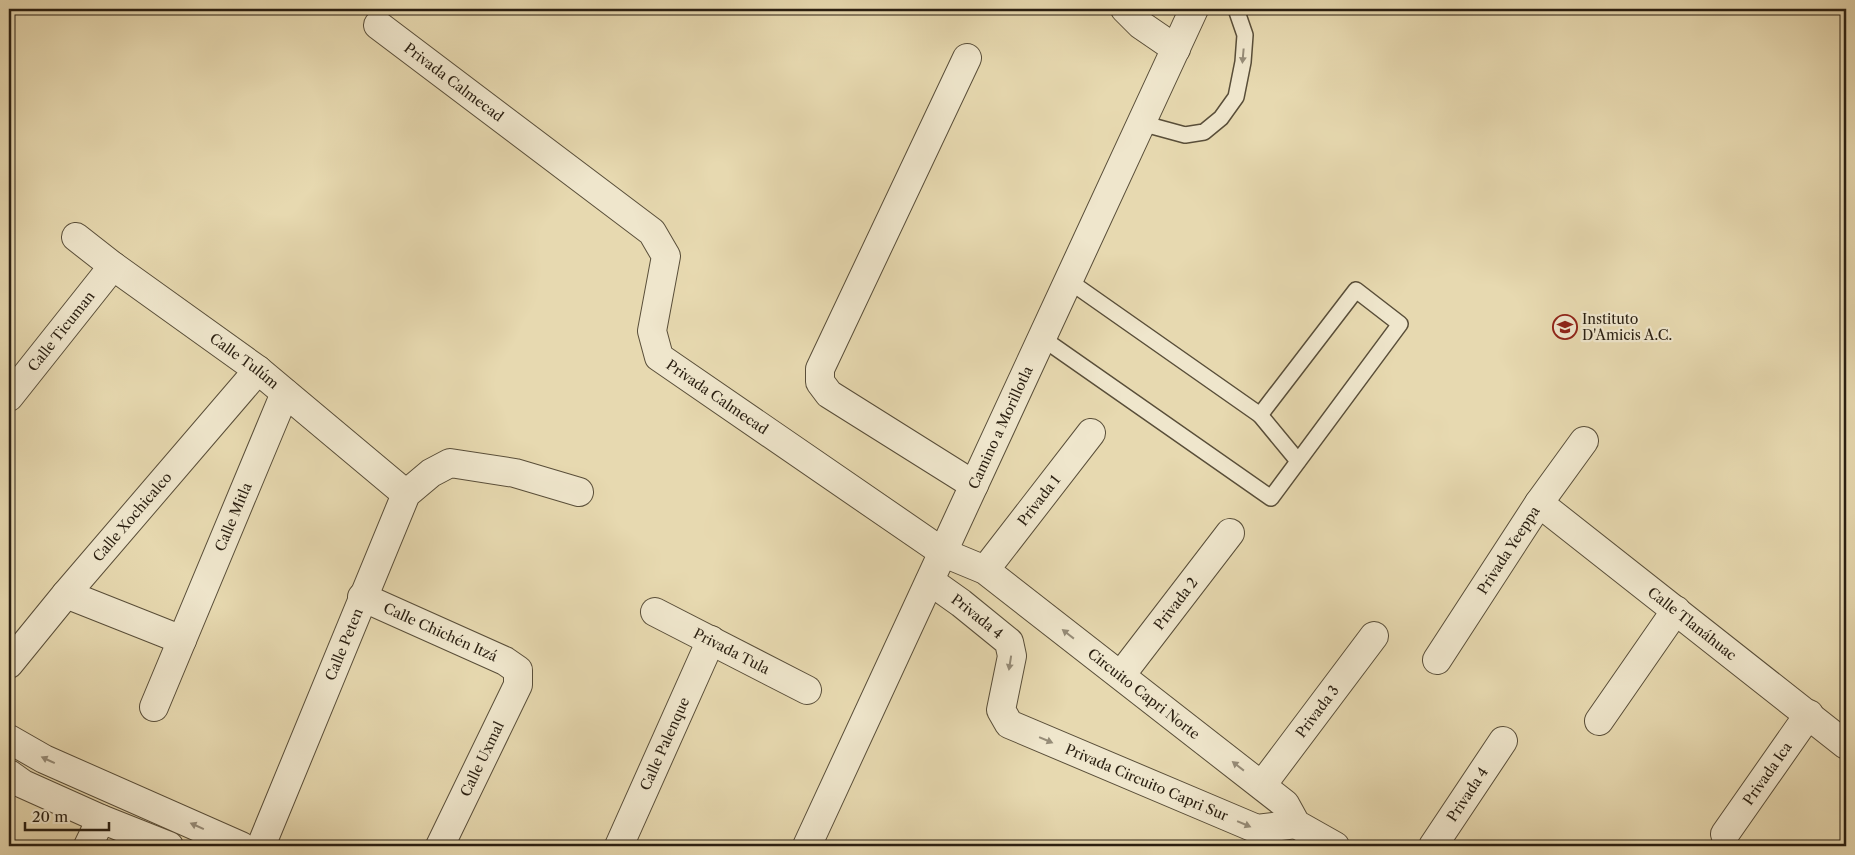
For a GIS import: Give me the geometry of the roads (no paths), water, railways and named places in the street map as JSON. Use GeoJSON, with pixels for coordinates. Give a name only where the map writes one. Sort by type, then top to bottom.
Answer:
{"type":"FeatureCollection","features":[{"type":"Feature","properties":{"kind":"street"},"geometry":{"type":"LineString","coordinates":[[1125,9],[1141,24],[1176,49]]}},
{"type":"Feature","properties":{"kind":"street","name":"Camino a Morillotla"},"geometry":{"type":"LineString","coordinates":[[807,846],[1194,9]]}},
{"type":"Feature","properties":{"kind":"street","name":"Privada Calmecad"},"geometry":{"type":"LineString","coordinates":[[378,25],[652,232],[666,256],[652,331],[659,357],[944,553]]}},
{"type":"Feature","properties":{"kind":"street"},"geometry":{"type":"LineString","coordinates":[[967,58],[820,368],[820,382],[829,394],[974,485]]}},
{"type":"Feature","properties":{"kind":"street","name":"Calle Tulúm"},"geometry":{"type":"LineString","coordinates":[[76,237],[113,266],[258,370],[406,494]]}},
{"type":"Feature","properties":{"kind":"street","name":"Calle Ticuman"},"geometry":{"type":"LineString","coordinates":[[9,397],[113,266]]}},
{"type":"Feature","properties":{"kind":"street","name":"Calle Xochicalco"},"geometry":{"type":"LineString","coordinates":[[9,664],[66,594],[258,370]]}},
{"type":"Feature","properties":{"kind":"street","name":"Calle Mitla"},"geometry":{"type":"LineString","coordinates":[[154,707],[285,392]]}},
{"type":"Feature","properties":{"kind":"street","name":"Privada 1"},"geometry":{"type":"LineString","coordinates":[[986,570],[1091,433]]}},
{"type":"Feature","properties":{"kind":"street","name":"Privada Yeeppa"},"geometry":{"type":"LineString","coordinates":[[1437,660],[1539,503],[1584,441]]}},
{"type":"Feature","properties":{"kind":"street","name":"Calle Peten"},"geometry":{"type":"LineString","coordinates":[[261,846],[406,494],[432,473],[450,463],[515,473],[579,492]]}},
{"type":"Feature","properties":{"kind":"street","name":"Calle Tlanáhuac"},"geometry":{"type":"LineString","coordinates":[[1539,503],[1846,745]]}},
{"type":"Feature","properties":{"kind":"street","name":"Privada 2"},"geometry":{"type":"LineString","coordinates":[[1121,675],[1230,533]]}},
{"type":"Feature","properties":{"kind":"street","name":"Circuito Capri Norte"},"geometry":{"type":"LineString","coordinates":[[944,553],[986,570],[1262,785],[1285,804],[1296,824],[1335,846]]}},
{"type":"Feature","properties":{"kind":"street","name":"Privada 4"},"geometry":{"type":"LineString","coordinates":[[930,581],[961,603],[1008,642],[1012,656],[1001,710],[1004,717]]}},
{"type":"Feature","properties":{"kind":"street"},"geometry":{"type":"LineString","coordinates":[[66,594],[182,640]]}},
{"type":"Feature","properties":{"kind":"street","name":"Calle Chichén Itzá"},"geometry":{"type":"LineString","coordinates":[[362,597],[505,661],[518,670]]}},
{"type":"Feature","properties":{"kind":"street"},"geometry":{"type":"LineString","coordinates":[[1599,721],[1676,610]]}},
{"type":"Feature","properties":{"kind":"street","name":"Privada Tula"},"geometry":{"type":"LineString","coordinates":[[655,612],[807,690]]}},
{"type":"Feature","properties":{"kind":"street","name":"Privada 3"},"geometry":{"type":"LineString","coordinates":[[1262,785],[1374,636]]}},
{"type":"Feature","properties":{"kind":"street","name":"Calle Palenque"},"geometry":{"type":"LineString","coordinates":[[618,846],[711,640]]}},
{"type":"Feature","properties":{"kind":"street","name":"Calle Uxmal"},"geometry":{"type":"LineString","coordinates":[[440,846],[518,685],[518,670]]}},
{"type":"Feature","properties":{"kind":"street","name":"Privada Ica"},"geometry":{"type":"LineString","coordinates":[[1725,834],[1809,714]]}},
{"type":"Feature","properties":{"kind":"street","name":"Privada Circuito Capri Sur"},"geometry":{"type":"LineString","coordinates":[[1004,717],[1009,724],[1256,829],[1296,824]]}},
{"type":"Feature","properties":{"kind":"street"},"geometry":{"type":"LineString","coordinates":[[9,739],[44,758],[241,846]]}},
{"type":"Feature","properties":{"kind":"street","name":"Privada 4"},"geometry":{"type":"LineString","coordinates":[[1433,846],[1503,741]]}},
{"type":"Feature","properties":{"kind":"street"},"geometry":{"type":"LineString","coordinates":[[9,774],[23,784],[101,819],[169,846]]}},
{"type":"Feature","properties":{"kind":"street"},"geometry":{"type":"LineString","coordinates":[[88,846],[101,819]]}},
{"type":"Feature","properties":{"kind":"lane"},"geometry":{"type":"LineString","coordinates":[[1141,123],[1185,135],[1204,132],[1221,118],[1236,97],[1243,62],[1245,35],[1236,9]]}},
{"type":"Feature","properties":{"kind":"lane"},"geometry":{"type":"LineString","coordinates":[[1068,281],[1260,414],[1298,461]]}},
{"type":"Feature","properties":{"kind":"lane"},"geometry":{"type":"LineString","coordinates":[[1042,338],[1271,498],[1400,324],[1356,290],[1260,414]]}},
{"type":"Feature","properties":{"kind":"place","name":"Instituto D'Amicis A.C."},"geometry":{"type":"Point","coordinates":[1565,327]}}]}
